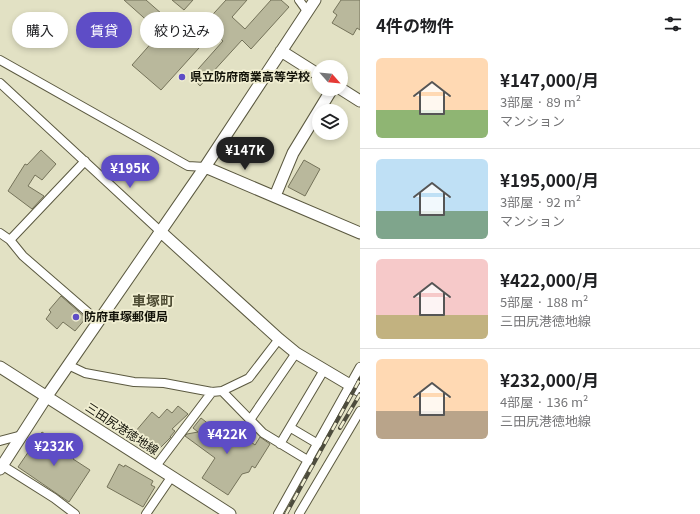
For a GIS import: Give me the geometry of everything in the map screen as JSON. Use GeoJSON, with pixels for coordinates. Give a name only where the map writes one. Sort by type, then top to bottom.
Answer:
{"type":"FeatureCollection","features":[{"type":"Feature","properties":{"kind":"street"},"geometry":{"type":"LineString","coordinates":[[299,0],[307,11]]}},
{"type":"Feature","properties":{"kind":"street"},"geometry":{"type":"LineString","coordinates":[[75,514],[54,498],[1,466],[98,321],[205,167],[315,0]]}},
{"type":"Feature","properties":{"kind":"street"},"geometry":{"type":"LineString","coordinates":[[281,51],[312,71]]}},
{"type":"Feature","properties":{"kind":"street"},"geometry":{"type":"LineString","coordinates":[[0,60],[188,166],[205,167],[360,233]]}},
{"type":"Feature","properties":{"kind":"street"},"geometry":{"type":"LineString","coordinates":[[0,83],[278,339],[296,353],[360,392]]}},
{"type":"Feature","properties":{"kind":"street"},"geometry":{"type":"LineString","coordinates":[[348,93],[360,101]]}},
{"type":"Feature","properties":{"kind":"street"},"geometry":{"type":"LineString","coordinates":[[275,196],[293,153],[328,96]]}},
{"type":"Feature","properties":{"kind":"street"},"geometry":{"type":"LineString","coordinates":[[10,240],[85,162]]}},
{"type":"Feature","properties":{"kind":"street"},"geometry":{"type":"LineString","coordinates":[[0,233],[10,240],[23,256],[98,321]]}},
{"type":"Feature","properties":{"kind":"street"},"geometry":{"type":"LineString","coordinates":[[68,365],[85,372],[134,382],[164,383],[212,392],[222,392],[250,378],[278,339]]}},
{"type":"Feature","properties":{"kind":"street"},"geometry":{"type":"LineString","coordinates":[[250,420],[296,353]]}},
{"type":"Feature","properties":{"kind":"street"},"geometry":{"type":"LineString","coordinates":[[278,514],[360,366]]}},
{"type":"Feature","properties":{"kind":"street","name":"三田尻港徳地線"},"geometry":{"type":"LineString","coordinates":[[0,367],[230,514]]}},
{"type":"Feature","properties":{"kind":"street"},"geometry":{"type":"LineString","coordinates":[[280,444],[291,428],[324,370]]}},
{"type":"Feature","properties":{"kind":"street"},"geometry":{"type":"LineString","coordinates":[[156,466],[212,392]]}},
{"type":"Feature","properties":{"kind":"street"},"geometry":{"type":"LineString","coordinates":[[222,392],[263,433],[308,461]]}},
{"type":"Feature","properties":{"kind":"street"},"geometry":{"type":"LineString","coordinates":[[299,514],[360,411]]}},
{"type":"Feature","properties":{"kind":"street"},"geometry":{"type":"LineString","coordinates":[[291,428],[318,444]]}},
{"type":"Feature","properties":{"kind":"street"},"geometry":{"type":"LineString","coordinates":[[0,441],[22,435]]}},
{"type":"Feature","properties":{"kind":"street"},"geometry":{"type":"LineString","coordinates":[[146,514],[172,476]]}},
{"type":"Feature","properties":{"kind":"building"},"geometry":{"type":"Polygon","coordinates":[[[124,0],[146,0],[160,12],[140,12],[140,14],[124,0]]]}},
{"type":"Feature","properties":{"kind":"building"},"geometry":{"type":"Polygon","coordinates":[[[172,0],[193,0],[184,10],[172,0]]]}},
{"type":"Feature","properties":{"kind":"building"},"geometry":{"type":"Polygon","coordinates":[[[226,0],[247,0],[232,17],[245,29],[271,0],[281,0],[289,7],[251,49],[242,40],[200,86],[191,77],[217,48],[224,48],[224,12],[215,12],[226,0]]]}},
{"type":"Feature","properties":{"kind":"building"},"geometry":{"type":"Polygon","coordinates":[[[341,0],[360,0],[360,30],[357,28],[353,35],[332,23],[337,15],[333,12],[341,0]]]}},
{"type":"Feature","properties":{"kind":"building"},"geometry":{"type":"Polygon","coordinates":[[[147,48],[199,48],[161,90],[132,65],[147,48]]]}},
{"type":"Feature","properties":{"kind":"building"},"geometry":{"type":"Polygon","coordinates":[[[41,150],[56,164],[42,180],[35,175],[28,186],[44,196],[32,209],[8,191],[25,164],[27,165],[41,150]]]}},
{"type":"Feature","properties":{"kind":"building"},"geometry":{"type":"Polygon","coordinates":[[[304,160],[320,169],[305,196],[288,187],[304,160]]]}},
{"type":"Feature","properties":{"kind":"building"},"geometry":{"type":"Polygon","coordinates":[[[61,296],[86,318],[75,331],[63,322],[57,329],[46,319],[51,312],[49,310],[61,296]]]}},
{"type":"Feature","properties":{"kind":"building"},"geometry":{"type":"Polygon","coordinates":[[[178,406],[188,414],[172,429],[175,431],[171,437],[157,451],[135,432],[152,412],[159,418],[167,409],[172,413],[178,406]]]}},
{"type":"Feature","properties":{"kind":"building"},"geometry":{"type":"Polygon","coordinates":[[[201,418],[228,439],[235,430],[255,445],[260,437],[270,444],[255,468],[252,466],[249,472],[242,474],[228,495],[202,478],[215,458],[185,436],[187,434],[198,432],[193,428],[201,418]]]}},
{"type":"Feature","properties":{"kind":"building"},"geometry":{"type":"Polygon","coordinates":[[[42,432],[76,455],[73,459],[90,470],[69,502],[18,467],[42,432]]]}},
{"type":"Feature","properties":{"kind":"building"},"geometry":{"type":"Polygon","coordinates":[[[119,464],[124,467],[125,465],[153,481],[151,485],[155,487],[143,507],[107,487],[119,464]]]}},
{"type":"Feature","properties":{"kind":"railway"},"geometry":{"type":"LineString","coordinates":[[286,514],[360,379]]}},
{"type":"Feature","properties":{"kind":"railway"},"geometry":{"type":"LineString","coordinates":[[340,428],[360,394]]}},
{"type":"Feature","properties":{"kind":"place","name":"県立防府商業高等学校"},"geometry":{"type":"Point","coordinates":[182,77]}},
{"type":"Feature","properties":{"kind":"place","name":"防府車塚郵便局"},"geometry":{"type":"Point","coordinates":[76,317]}},
{"type":"Feature","properties":{"kind":"district","name":"車塚町"},"geometry":{"type":"Point","coordinates":[153,301]}}]}
